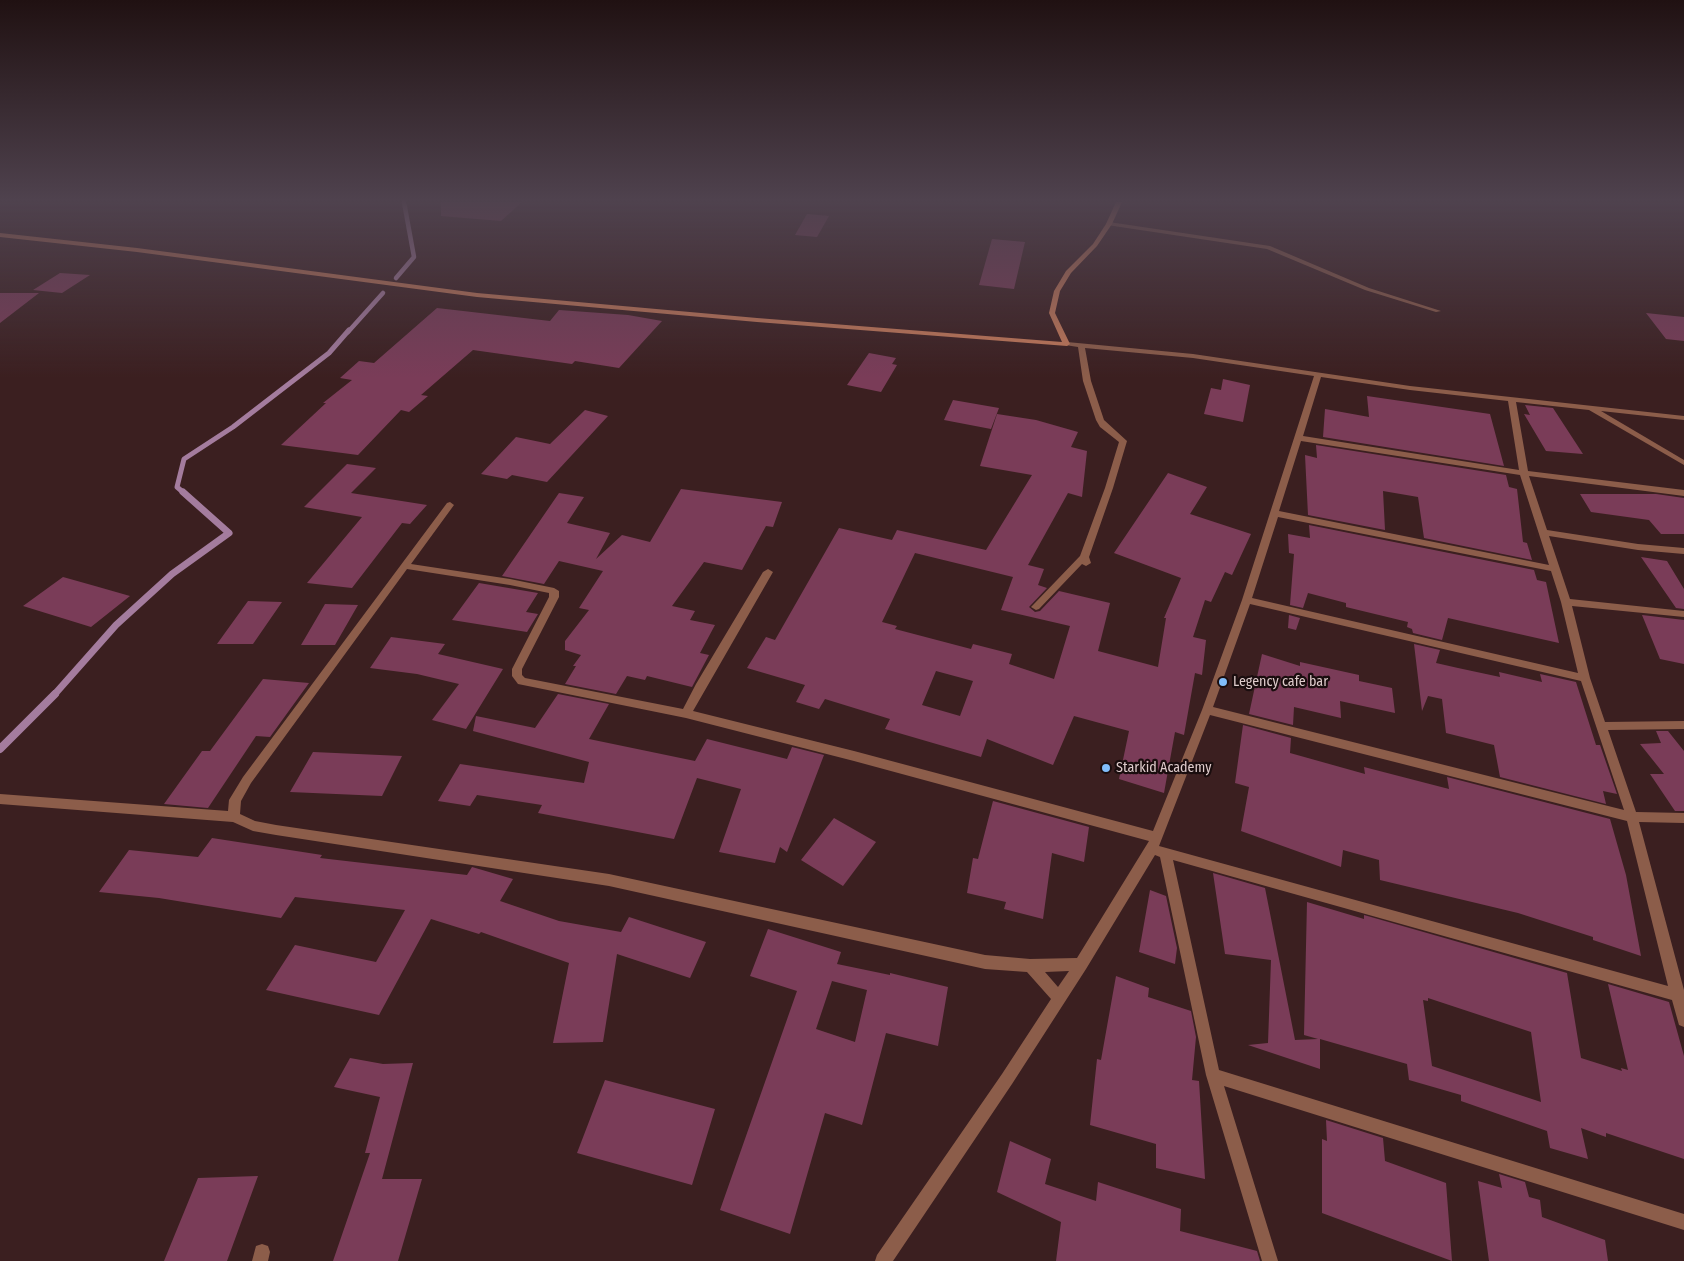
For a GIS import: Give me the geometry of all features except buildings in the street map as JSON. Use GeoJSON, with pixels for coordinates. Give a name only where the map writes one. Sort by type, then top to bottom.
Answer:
{"type":"FeatureCollection","features":[{"type":"Feature","properties":{"kind":"street"},"geometry":{"type":"LineString","coordinates":[[219,261],[477,295],[1193,356],[1403,387],[1684,418]]}},
{"type":"Feature","properties":{"kind":"street"},"geometry":{"type":"LineString","coordinates":[[1067,344],[1052,313],[1054,298],[1068,272],[1080,261]]}},
{"type":"Feature","properties":{"kind":"street"},"geometry":{"type":"LineString","coordinates":[[1301,261],[1367,289],[1438,311]]}},
{"type":"Feature","properties":{"kind":"street"},"geometry":{"type":"LineString","coordinates":[[1036,607],[1085,560],[1110,488],[1122,441],[1103,425],[1100,420],[1087,381],[1081,345]]}},
{"type":"Feature","properties":{"kind":"street"},"geometry":{"type":"LineString","coordinates":[[884,1261],[1007,1079],[1158,846],[1247,600],[1318,375]]}},
{"type":"Feature","properties":{"kind":"street"},"geometry":{"type":"LineString","coordinates":[[1512,400],[1524,473],[1566,602],[1585,678],[1632,817],[1680,996],[1684,1020]]}},
{"type":"Feature","properties":{"kind":"street"},"geometry":{"type":"LineString","coordinates":[[1589,408],[1684,463]]}},
{"type":"Feature","properties":{"kind":"street"},"geometry":{"type":"LineString","coordinates":[[1298,438],[1524,473],[1684,493]]}},
{"type":"Feature","properties":{"kind":"street"},"geometry":{"type":"LineString","coordinates":[[234,817],[235,800],[247,780],[450,505]]}},
{"type":"Feature","properties":{"kind":"street"},"geometry":{"type":"LineString","coordinates":[[1274,513],[1555,569]]}},
{"type":"Feature","properties":{"kind":"street"},"geometry":{"type":"LineString","coordinates":[[1543,532],[1638,547],[1684,551]]}},
{"type":"Feature","properties":{"kind":"street"},"geometry":{"type":"LineString","coordinates":[[405,566],[510,582],[554,591],[554,597],[517,670],[517,676],[522,681],[686,714],[854,756],[1158,846],[1680,996]]}},
{"type":"Feature","properties":{"kind":"street"},"geometry":{"type":"LineString","coordinates":[[686,714],[768,572]]}},
{"type":"Feature","properties":{"kind":"street"},"geometry":{"type":"LineString","coordinates":[[1247,600],[1585,678]]}},
{"type":"Feature","properties":{"kind":"street"},"geometry":{"type":"LineString","coordinates":[[1566,602],[1684,614]]}},
{"type":"Feature","properties":{"kind":"street"},"geometry":{"type":"LineString","coordinates":[[1207,710],[1632,817],[1684,818]]}},
{"type":"Feature","properties":{"kind":"street"},"geometry":{"type":"LineString","coordinates":[[1602,726],[1684,725]]}},
{"type":"Feature","properties":{"kind":"street"},"geometry":{"type":"LineString","coordinates":[[0,799],[234,817],[253,826],[276,830],[608,880],[976,960],[1030,966],[1081,964]]}},
{"type":"Feature","properties":{"kind":"street"},"geometry":{"type":"LineString","coordinates":[[1158,846],[1213,1075],[1270,1261]]}},
{"type":"Feature","properties":{"kind":"street"},"geometry":{"type":"LineString","coordinates":[[1030,966],[1059,998]]}},
{"type":"Feature","properties":{"kind":"street"},"geometry":{"type":"LineString","coordinates":[[1213,1075],[1684,1222]]}},
{"type":"Feature","properties":{"kind":"waterway"},"geometry":{"type":"LineString","coordinates":[[396,278],[411,261]]}},
{"type":"Feature","properties":{"kind":"waterway"},"geometry":{"type":"LineString","coordinates":[[348,332],[383,293]]}},
{"type":"Feature","properties":{"kind":"waterway"},"geometry":{"type":"LineString","coordinates":[[184,493],[177,487],[184,459],[233,427],[329,353],[349,330]]}},
{"type":"Feature","properties":{"kind":"waterway"},"geometry":{"type":"LineString","coordinates":[[54,695],[116,625],[172,574],[229,533],[183,492]]}},
{"type":"Feature","properties":{"kind":"waterway"},"geometry":{"type":"LineString","coordinates":[[0,749],[54,695]]}},
{"type":"Feature","properties":{"kind":"place","name":"Legency cafe bar"},"geometry":{"type":"Point","coordinates":[1223,682]}},
{"type":"Feature","properties":{"kind":"place","name":"Starkid Academy"},"geometry":{"type":"Point","coordinates":[1106,768]}}]}
